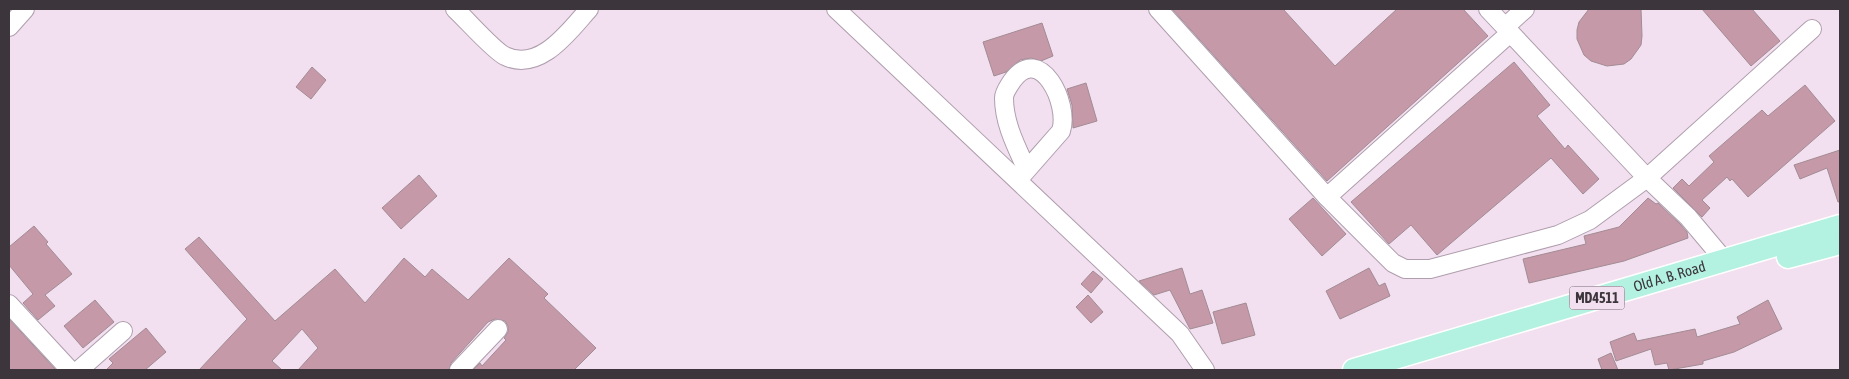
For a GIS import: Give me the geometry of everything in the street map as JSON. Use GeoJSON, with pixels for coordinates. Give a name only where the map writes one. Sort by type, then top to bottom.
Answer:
{"type":"FeatureCollection","features":[{"type":"Feature","properties":{"kind":"main road","name":"Old A. B. Road"},"geometry":{"type":"LineString","coordinates":[[1354,370],[1840,226]]}},
{"type":"Feature","properties":{"kind":"main road","name":"Old A. B. Road"},"geometry":{"type":"LineString","coordinates":[[1406,370],[1497,338],[1840,243]]}},
{"type":"Feature","properties":{"kind":"street"},"geometry":{"type":"LineString","coordinates":[[9,27],[25,9]]}},
{"type":"Feature","properties":{"kind":"street"},"geometry":{"type":"LineString","coordinates":[[455,9],[505,56],[520,60],[534,58],[552,49],[589,9]]}},
{"type":"Feature","properties":{"kind":"street"},"geometry":{"type":"LineString","coordinates":[[836,9],[1022,174],[1180,334],[1205,370]]}},
{"type":"Feature","properties":{"kind":"street"},"geometry":{"type":"LineString","coordinates":[[1158,9],[1327,196],[1392,263],[1404,268],[1430,269],[1558,235],[1590,220],[1647,178],[1812,29]]}},
{"type":"Feature","properties":{"kind":"street"},"geometry":{"type":"LineString","coordinates":[[1488,9],[1647,178],[1688,217],[1725,261]]}},
{"type":"Feature","properties":{"kind":"street"},"geometry":{"type":"LineString","coordinates":[[1327,196],[1507,30],[1525,9]]}},
{"type":"Feature","properties":{"kind":"street"},"geometry":{"type":"LineString","coordinates":[[1033,68],[1041,71],[1053,82],[1064,121],[1061,131],[1022,174],[1009,128],[1004,95],[1014,79],[1023,71],[1033,68]]}},
{"type":"Feature","properties":{"kind":"street"},"geometry":{"type":"LineString","coordinates":[[9,304],[70,370]]}},
{"type":"Feature","properties":{"kind":"street"},"geometry":{"type":"LineString","coordinates":[[459,370],[498,329]]}},
{"type":"Feature","properties":{"kind":"street"},"geometry":{"type":"LineString","coordinates":[[79,370],[123,331]]}},
{"type":"Feature","properties":{"kind":"building"},"geometry":{"type":"Polygon","coordinates":[[[1172,9],[1283,9],[1335,66],[1397,9],[1463,9],[1488,36],[1327,181],[1172,9]]]}},
{"type":"Feature","properties":{"kind":"building"},"geometry":{"type":"Polygon","coordinates":[[[1589,9],[1641,9],[1641,45],[1631,59],[1624,64],[1607,66],[1591,61],[1584,55],[1577,39],[1577,30],[1579,22],[1589,9]]]}},
{"type":"Feature","properties":{"kind":"building"},"geometry":{"type":"Polygon","coordinates":[[[1702,9],[1752,9],[1780,41],[1751,66],[1702,9]]]}},
{"type":"Feature","properties":{"kind":"building"},"geometry":{"type":"Polygon","coordinates":[[[1042,23],[1053,56],[1041,61],[1031,58],[1020,60],[1006,72],[994,76],[983,42],[1042,23]]]}},
{"type":"Feature","properties":{"kind":"building"},"geometry":{"type":"Polygon","coordinates":[[[1514,62],[1550,105],[1537,116],[1565,149],[1568,145],[1599,179],[1583,194],[1551,158],[1437,255],[1411,225],[1389,244],[1351,202],[1514,62]]]}},
{"type":"Feature","properties":{"kind":"building"},"geometry":{"type":"Polygon","coordinates":[[[312,67],[326,80],[311,99],[296,87],[312,67]]]}},
{"type":"Feature","properties":{"kind":"building"},"geometry":{"type":"Polygon","coordinates":[[[1086,83],[1097,121],[1073,128],[1072,105],[1067,89],[1086,83]]]}},
{"type":"Feature","properties":{"kind":"building"},"geometry":{"type":"Polygon","coordinates":[[[1805,85],[1835,121],[1748,197],[1732,179],[1730,181],[1727,177],[1702,200],[1710,208],[1702,217],[1673,188],[1682,179],[1689,186],[1714,162],[1709,156],[1762,110],[1768,116],[1805,85]]]}},
{"type":"Feature","properties":{"kind":"building"},"geometry":{"type":"Polygon","coordinates":[[[1840,150],[1840,202],[1838,202],[1827,168],[1800,179],[1794,165],[1840,150]]]}},
{"type":"Feature","properties":{"kind":"building"},"geometry":{"type":"Polygon","coordinates":[[[419,175],[437,196],[401,229],[382,208],[419,175]]]}},
{"type":"Feature","properties":{"kind":"building"},"geometry":{"type":"Polygon","coordinates":[[[1313,198],[1346,234],[1322,256],[1289,219],[1313,198]]]}},
{"type":"Feature","properties":{"kind":"building"},"geometry":{"type":"Polygon","coordinates":[[[1648,198],[1656,204],[1658,203],[1680,224],[1687,232],[1688,238],[1624,261],[1529,283],[1523,259],[1586,244],[1584,236],[1619,227],[1648,198]]]}},
{"type":"Feature","properties":{"kind":"building"},"geometry":{"type":"Polygon","coordinates":[[[34,226],[48,242],[46,244],[72,274],[45,295],[55,306],[38,320],[23,303],[33,294],[9,265],[9,247],[34,226]]]}},
{"type":"Feature","properties":{"kind":"building"},"geometry":{"type":"Polygon","coordinates":[[[199,237],[275,321],[335,269],[365,303],[404,258],[425,277],[432,269],[468,300],[509,258],[548,294],[544,298],[596,348],[574,370],[473,370],[480,363],[482,366],[506,340],[504,338],[508,332],[508,326],[505,321],[495,319],[488,322],[451,363],[449,370],[298,370],[318,348],[302,329],[272,361],[282,370],[199,370],[247,319],[185,249],[199,237]]]}},
{"type":"Feature","properties":{"kind":"building"},"geometry":{"type":"Polygon","coordinates":[[[1182,268],[1190,294],[1202,290],[1213,323],[1190,329],[1170,290],[1154,295],[1139,281],[1182,268]]]}},
{"type":"Feature","properties":{"kind":"building"},"geometry":{"type":"Polygon","coordinates":[[[1369,268],[1379,286],[1385,283],[1390,296],[1340,319],[1326,291],[1369,268]]]}},
{"type":"Feature","properties":{"kind":"building"},"geometry":{"type":"Polygon","coordinates":[[[1093,271],[1103,279],[1091,293],[1081,284],[1093,271]]]}},
{"type":"Feature","properties":{"kind":"building"},"geometry":{"type":"Polygon","coordinates":[[[1088,295],[1103,312],[1091,323],[1076,307],[1088,295]]]}},
{"type":"Feature","properties":{"kind":"building"},"geometry":{"type":"Polygon","coordinates":[[[95,300],[114,322],[83,348],[64,326],[95,300]]]}},
{"type":"Feature","properties":{"kind":"building"},"geometry":{"type":"Polygon","coordinates":[[[1768,300],[1782,329],[1734,352],[1703,361],[1703,364],[1669,370],[1667,363],[1655,365],[1651,349],[1616,361],[1610,342],[1634,333],[1637,341],[1695,329],[1697,337],[1740,324],[1737,317],[1768,300]]]}},
{"type":"Feature","properties":{"kind":"building"},"geometry":{"type":"Polygon","coordinates":[[[1246,303],[1255,335],[1222,344],[1213,312],[1246,303]]]}},
{"type":"Feature","properties":{"kind":"building"},"geometry":{"type":"Polygon","coordinates":[[[9,319],[56,370],[9,370],[9,319]]]}},
{"type":"Feature","properties":{"kind":"building"},"geometry":{"type":"Polygon","coordinates":[[[146,328],[166,352],[145,370],[106,370],[113,363],[109,359],[146,328]]]}},
{"type":"Feature","properties":{"kind":"building"},"geometry":{"type":"Polygon","coordinates":[[[1611,353],[1618,370],[1602,370],[1598,359],[1611,353]]]}}]}
